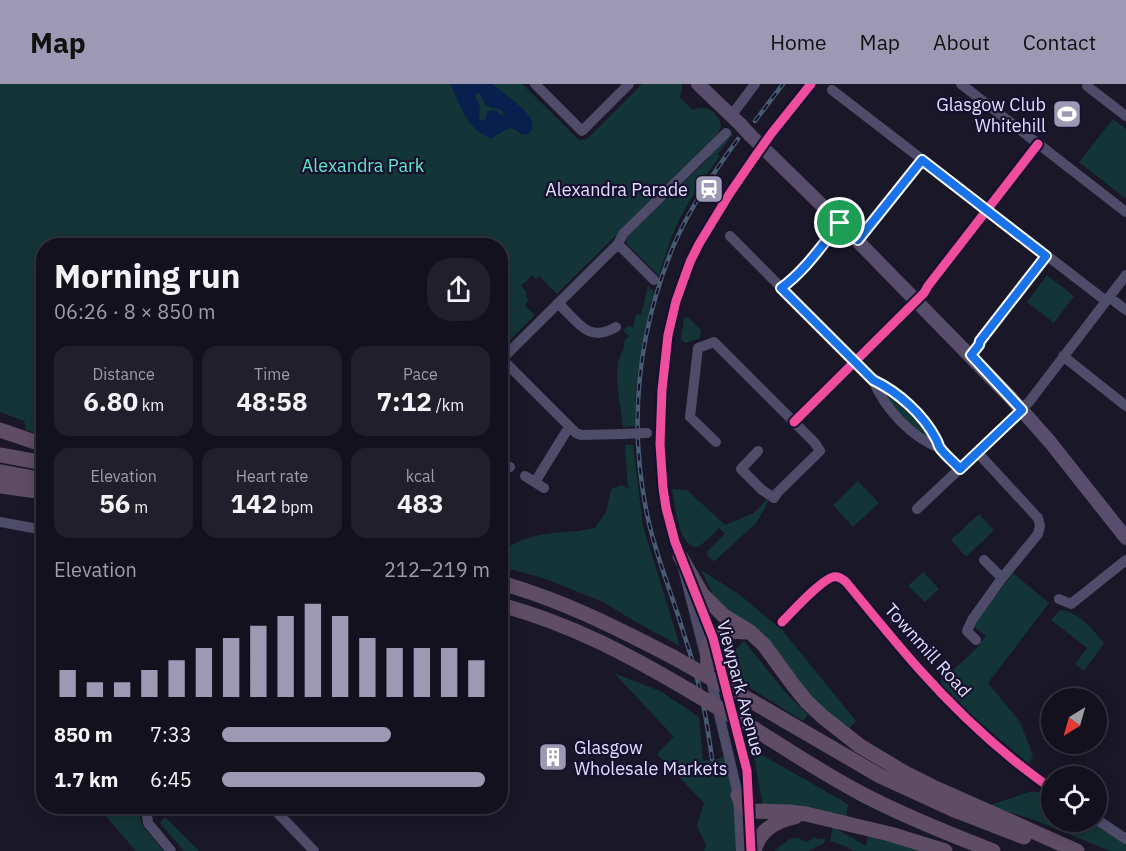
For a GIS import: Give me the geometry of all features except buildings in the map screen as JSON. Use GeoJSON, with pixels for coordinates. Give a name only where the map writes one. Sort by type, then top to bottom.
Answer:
{"type":"FeatureCollection","features":[{"type":"Feature","properties":{"kind":"highway"},"geometry":{"type":"LineString","coordinates":[[0,430],[36,442]]}},
{"type":"Feature","properties":{"kind":"highway"},"geometry":{"type":"LineString","coordinates":[[0,455],[36,462]]}},
{"type":"Feature","properties":{"kind":"highway"},"geometry":{"type":"LineString","coordinates":[[0,472],[36,479]]}},
{"type":"Feature","properties":{"kind":"highway"},"geometry":{"type":"LineString","coordinates":[[0,486],[36,491]]}},
{"type":"Feature","properties":{"kind":"highway"},"geometry":{"type":"LineString","coordinates":[[680,556],[702,594],[724,616],[750,632],[764,645],[807,702],[860,746],[933,787],[1077,851]]}},
{"type":"Feature","properties":{"kind":"highway"},"geometry":{"type":"LineString","coordinates":[[508,585],[566,605],[673,657],[852,761],[917,794],[1060,851]]}},
{"type":"Feature","properties":{"kind":"highway"},"geometry":{"type":"LineString","coordinates":[[508,607],[545,618],[639,661],[869,798],[993,851]]}},
{"type":"Feature","properties":{"kind":"highway"},"geometry":{"type":"LineString","coordinates":[[708,667],[708,645],[713,638],[729,631],[750,632]]}},
{"type":"Feature","properties":{"kind":"highway"},"geometry":{"type":"LineString","coordinates":[[738,795],[742,806],[749,811],[806,814],[890,834],[945,851]]}},
{"type":"Feature","properties":{"kind":"highway"},"geometry":{"type":"LineString","coordinates":[[753,851],[759,838],[768,828],[783,820],[806,814]]}},
{"type":"Feature","properties":{"kind":"main road"},"geometry":{"type":"LineString","coordinates":[[698,84],[858,240],[901,287],[971,355],[1022,410],[1126,538]]}},
{"type":"Feature","properties":{"kind":"street"},"geometry":{"type":"LineString","coordinates":[[535,84],[582,130],[628,84]]}},
{"type":"Feature","properties":{"kind":"street"},"geometry":{"type":"LineString","coordinates":[[741,125],[755,84]]}},
{"type":"Feature","properties":{"kind":"street","name":"Viewpark Avenue"},"geometry":{"type":"LineString","coordinates":[[741,851],[738,795],[708,667],[670,525],[663,488],[660,434],[665,357],[676,301],[690,262],[703,236],[763,146],[811,84]]}},
{"type":"Feature","properties":{"kind":"street"},"geometry":{"type":"LineString","coordinates":[[961,84],[1126,212]]}},
{"type":"Feature","properties":{"kind":"street"},"geometry":{"type":"LineString","coordinates":[[1087,84],[1126,116]]}},
{"type":"Feature","properties":{"kind":"street"},"geometry":{"type":"LineString","coordinates":[[832,90],[1046,256],[1126,310]]}},
{"type":"Feature","properties":{"kind":"street"},"geometry":{"type":"LineString","coordinates":[[508,353],[618,244],[623,234],[726,133]]}},
{"type":"Feature","properties":{"kind":"street"},"geometry":{"type":"LineString","coordinates":[[794,422],[924,293],[1038,144]]}},
{"type":"Feature","properties":{"kind":"street"},"geometry":{"type":"LineString","coordinates":[[858,240],[922,160]]}},
{"type":"Feature","properties":{"kind":"street"},"geometry":{"type":"LineString","coordinates":[[781,288],[792,280],[840,223]]}},
{"type":"Feature","properties":{"kind":"street"},"geometry":{"type":"LineString","coordinates":[[729,236],[873,380],[885,386],[911,407],[936,439],[940,448],[960,469]]}},
{"type":"Feature","properties":{"kind":"street"},"geometry":{"type":"LineString","coordinates":[[618,244],[654,280]]}},
{"type":"Feature","properties":{"kind":"street"},"geometry":{"type":"LineString","coordinates":[[971,355],[1046,256]]}},
{"type":"Feature","properties":{"kind":"street"},"geometry":{"type":"LineString","coordinates":[[917,509],[1022,410],[1126,275]]}},
{"type":"Feature","properties":{"kind":"street"},"geometry":{"type":"LineString","coordinates":[[558,303],[592,333],[609,332],[616,327]]}},
{"type":"Feature","properties":{"kind":"street"},"geometry":{"type":"LineString","coordinates":[[716,442],[690,417],[698,348],[714,342],[815,443],[820,451],[774,498],[762,490],[741,469],[758,452]]}},
{"type":"Feature","properties":{"kind":"street"},"geometry":{"type":"LineString","coordinates":[[1063,356],[1126,406]]}},
{"type":"Feature","properties":{"kind":"street"},"geometry":{"type":"LineString","coordinates":[[508,367],[576,433],[581,435],[660,434]]}},
{"type":"Feature","properties":{"kind":"street"},"geometry":{"type":"LineString","coordinates":[[873,380],[887,405],[907,426],[930,444],[940,448]]}},
{"type":"Feature","properties":{"kind":"street"},"geometry":{"type":"LineString","coordinates":[[535,482],[569,427]]}},
{"type":"Feature","properties":{"kind":"street"},"geometry":{"type":"LineString","coordinates":[[976,640],[967,631],[972,620],[1040,530],[1038,518],[978,453]]}},
{"type":"Feature","properties":{"kind":"street"},"geometry":{"type":"LineString","coordinates":[[0,522],[36,529]]}},
{"type":"Feature","properties":{"kind":"street","name":"Viewpark Avenue"},"geometry":{"type":"LineString","coordinates":[[680,556],[713,638],[747,771],[753,851]]}},
{"type":"Feature","properties":{"kind":"street"},"geometry":{"type":"LineString","coordinates":[[984,560],[1002,578]]}},
{"type":"Feature","properties":{"kind":"street"},"geometry":{"type":"LineString","coordinates":[[1059,599],[1071,604],[1126,560]]}},
{"type":"Feature","properties":{"kind":"street","name":"Townmill Road"},"geometry":{"type":"LineString","coordinates":[[782,622],[824,582],[835,577],[840,578],[846,582],[945,698],[1028,773],[1041,782]]}},
{"type":"Feature","properties":{"kind":"street"},"geometry":{"type":"LineString","coordinates":[[147,814],[148,823],[171,851]]}},
{"type":"Feature","properties":{"kind":"street"},"geometry":{"type":"LineString","coordinates":[[279,814],[314,851]]}},
{"type":"Feature","properties":{"kind":"street"},"geometry":{"type":"LineString","coordinates":[[1107,825],[1124,834]]}},
{"type":"Feature","properties":{"kind":"green space","name":"Alexandra Park"},"geometry":{"type":"Polygon","coordinates":[[[0,84],[522,84],[579,140],[587,139],[642,84],[682,84],[679,97],[693,110],[707,109],[718,117],[721,127],[717,135],[557,294],[539,276],[536,279],[532,275],[521,286],[527,293],[525,296],[529,299],[525,306],[535,315],[508,342],[508,238],[36,238],[36,433],[26,430],[24,421],[0,412],[0,84]]]}},
{"type":"Feature","properties":{"kind":"green space"},"geometry":{"type":"Polygon","coordinates":[[[1113,119],[1126,129],[1125,198],[1079,162],[1113,119]]]}},
{"type":"Feature","properties":{"kind":"green space"},"geometry":{"type":"Polygon","coordinates":[[[730,131],[733,134],[718,154],[720,156],[693,195],[676,226],[659,276],[626,243],[627,237],[705,162],[730,131]]]}},
{"type":"Feature","properties":{"kind":"green space"},"geometry":{"type":"Polygon","coordinates":[[[1047,275],[1074,296],[1054,323],[1027,302],[1047,275]]]}},
{"type":"Feature","properties":{"kind":"green space"},"geometry":{"type":"Polygon","coordinates":[[[648,286],[654,292],[640,359],[635,426],[623,427],[617,372],[624,341],[629,336],[623,331],[629,325],[633,328],[636,314],[641,315],[648,286]]]}},
{"type":"Feature","properties":{"kind":"green space"},"geometry":{"type":"Polygon","coordinates":[[[688,317],[701,330],[700,338],[685,343],[681,340],[684,318],[688,317]]]}},
{"type":"Feature","properties":{"kind":"green space"},"geometry":{"type":"Polygon","coordinates":[[[881,389],[911,411],[933,441],[903,418],[881,389]]]}},
{"type":"Feature","properties":{"kind":"green space"},"geometry":{"type":"Polygon","coordinates":[[[625,445],[633,445],[643,526],[680,646],[601,601],[543,578],[508,569],[508,546],[545,534],[595,528],[606,512],[611,489],[622,485],[628,489],[625,445]]]}},
{"type":"Feature","properties":{"kind":"green space"},"geometry":{"type":"Polygon","coordinates":[[[858,481],[879,503],[853,527],[833,505],[858,481]]]}},
{"type":"Feature","properties":{"kind":"green space"},"geometry":{"type":"Polygon","coordinates":[[[672,489],[687,490],[725,525],[754,513],[767,499],[768,502],[757,522],[713,561],[707,556],[707,552],[725,534],[719,528],[699,546],[691,546],[678,523],[672,489]]]}},
{"type":"Feature","properties":{"kind":"green space"},"geometry":{"type":"Polygon","coordinates":[[[979,514],[994,530],[966,557],[951,540],[979,514]]]}},
{"type":"Feature","properties":{"kind":"green space"},"geometry":{"type":"Polygon","coordinates":[[[701,570],[740,595],[782,630],[856,721],[847,731],[717,603],[701,570]]]}},
{"type":"Feature","properties":{"kind":"green space"},"geometry":{"type":"Polygon","coordinates":[[[923,572],[939,589],[925,602],[908,586],[923,572]]]}},
{"type":"Feature","properties":{"kind":"green space"},"geometry":{"type":"Polygon","coordinates":[[[1013,573],[1049,603],[988,683],[1020,722],[1033,755],[1029,764],[969,713],[942,685],[941,681],[975,650],[986,636],[973,626],[1013,573]]]}},
{"type":"Feature","properties":{"kind":"green space"},"geometry":{"type":"Polygon","coordinates":[[[1061,610],[1080,618],[1104,643],[1084,671],[1075,664],[1087,648],[1051,620],[1061,610]]]}},
{"type":"Feature","properties":{"kind":"green space"},"geometry":{"type":"Polygon","coordinates":[[[744,641],[787,694],[808,715],[803,721],[739,681],[731,654],[744,641]]]}},
{"type":"Feature","properties":{"kind":"green space"},"geometry":{"type":"Polygon","coordinates":[[[614,673],[660,691],[699,717],[703,761],[725,756],[736,810],[739,851],[704,851],[706,845],[697,826],[704,803],[657,754],[674,737],[614,673]]]}},
{"type":"Feature","properties":{"kind":"green space"},"geometry":{"type":"Polygon","coordinates":[[[753,750],[848,804],[846,819],[763,807],[753,750]]]}},
{"type":"Feature","properties":{"kind":"green space"},"geometry":{"type":"Polygon","coordinates":[[[1029,792],[1041,792],[1041,823],[1032,819],[988,806],[1029,792]]]}},
{"type":"Feature","properties":{"kind":"green space"},"geometry":{"type":"Polygon","coordinates":[[[104,814],[140,814],[142,825],[163,851],[136,851],[104,814]]]}},
{"type":"Feature","properties":{"kind":"green space"},"geometry":{"type":"Polygon","coordinates":[[[165,817],[199,851],[184,851],[160,823],[165,817]]]}},
{"type":"Feature","properties":{"kind":"green space"},"geometry":{"type":"Polygon","coordinates":[[[833,827],[866,846],[868,835],[928,851],[853,851],[830,841],[833,827]]]}},
{"type":"Feature","properties":{"kind":"green space"},"geometry":{"type":"Polygon","coordinates":[[[1064,832],[1107,832],[1126,844],[1126,851],[1110,851],[1064,832]]]}},
{"type":"Feature","properties":{"kind":"green space"},"geometry":{"type":"Polygon","coordinates":[[[814,837],[825,838],[824,843],[809,851],[775,851],[790,839],[796,838],[807,842],[814,837]]]}},
{"type":"Feature","properties":{"kind":"water"},"geometry":{"type":"Polygon","coordinates":[[[450,84],[493,84],[530,117],[533,126],[528,135],[521,134],[512,128],[491,138],[484,135],[469,121],[450,84]],[[479,92],[475,96],[480,107],[480,120],[485,120],[488,111],[491,110],[505,115],[499,109],[487,106],[479,92]]]}},
{"type":"Feature","properties":{"kind":"railway"},"geometry":{"type":"LineString","coordinates":[[755,121],[783,84]]}},
{"type":"Feature","properties":{"kind":"railway"},"geometry":{"type":"LineString","coordinates":[[712,759],[696,672],[648,519],[638,450],[638,415],[644,347],[661,280],[686,219],[738,139]]}},
{"type":"Feature","properties":{"kind":"cycle path"},"geometry":{"type":"LineString","coordinates":[[751,851],[747,771],[713,638],[675,542],[666,508],[660,444],[662,390],[668,335],[676,301],[690,262],[730,193],[771,134],[811,84]]}},
{"type":"Feature","properties":{"kind":"cycle path"},"geometry":{"type":"LineString","coordinates":[[794,422],[924,293],[1038,144]]}},
{"type":"Feature","properties":{"kind":"cycle path"},"geometry":{"type":"LineString","coordinates":[[782,622],[821,584],[833,577],[841,578],[950,702],[999,748],[1041,781]]}},
{"type":"Feature","properties":{"kind":"place","name":"Glasgow Club Whitehill"},"geometry":{"type":"Point","coordinates":[1067,114]}},
{"type":"Feature","properties":{"kind":"place","name":"Alexandra Parade"},"geometry":{"type":"Point","coordinates":[709,189]}},
{"type":"Feature","properties":{"kind":"place","name":"Glasgow Wholesale Markets"},"geometry":{"type":"Point","coordinates":[553,757]}},
{"type":"Feature","properties":{"kind":"route"},"geometry":{"type":"LineString","coordinates":[[922,160],[1046,256],[971,355],[1022,410],[960,469],[940,448],[919,415],[897,394],[873,380],[781,288],[792,280],[840,223],[858,240],[922,160]]}}]}
